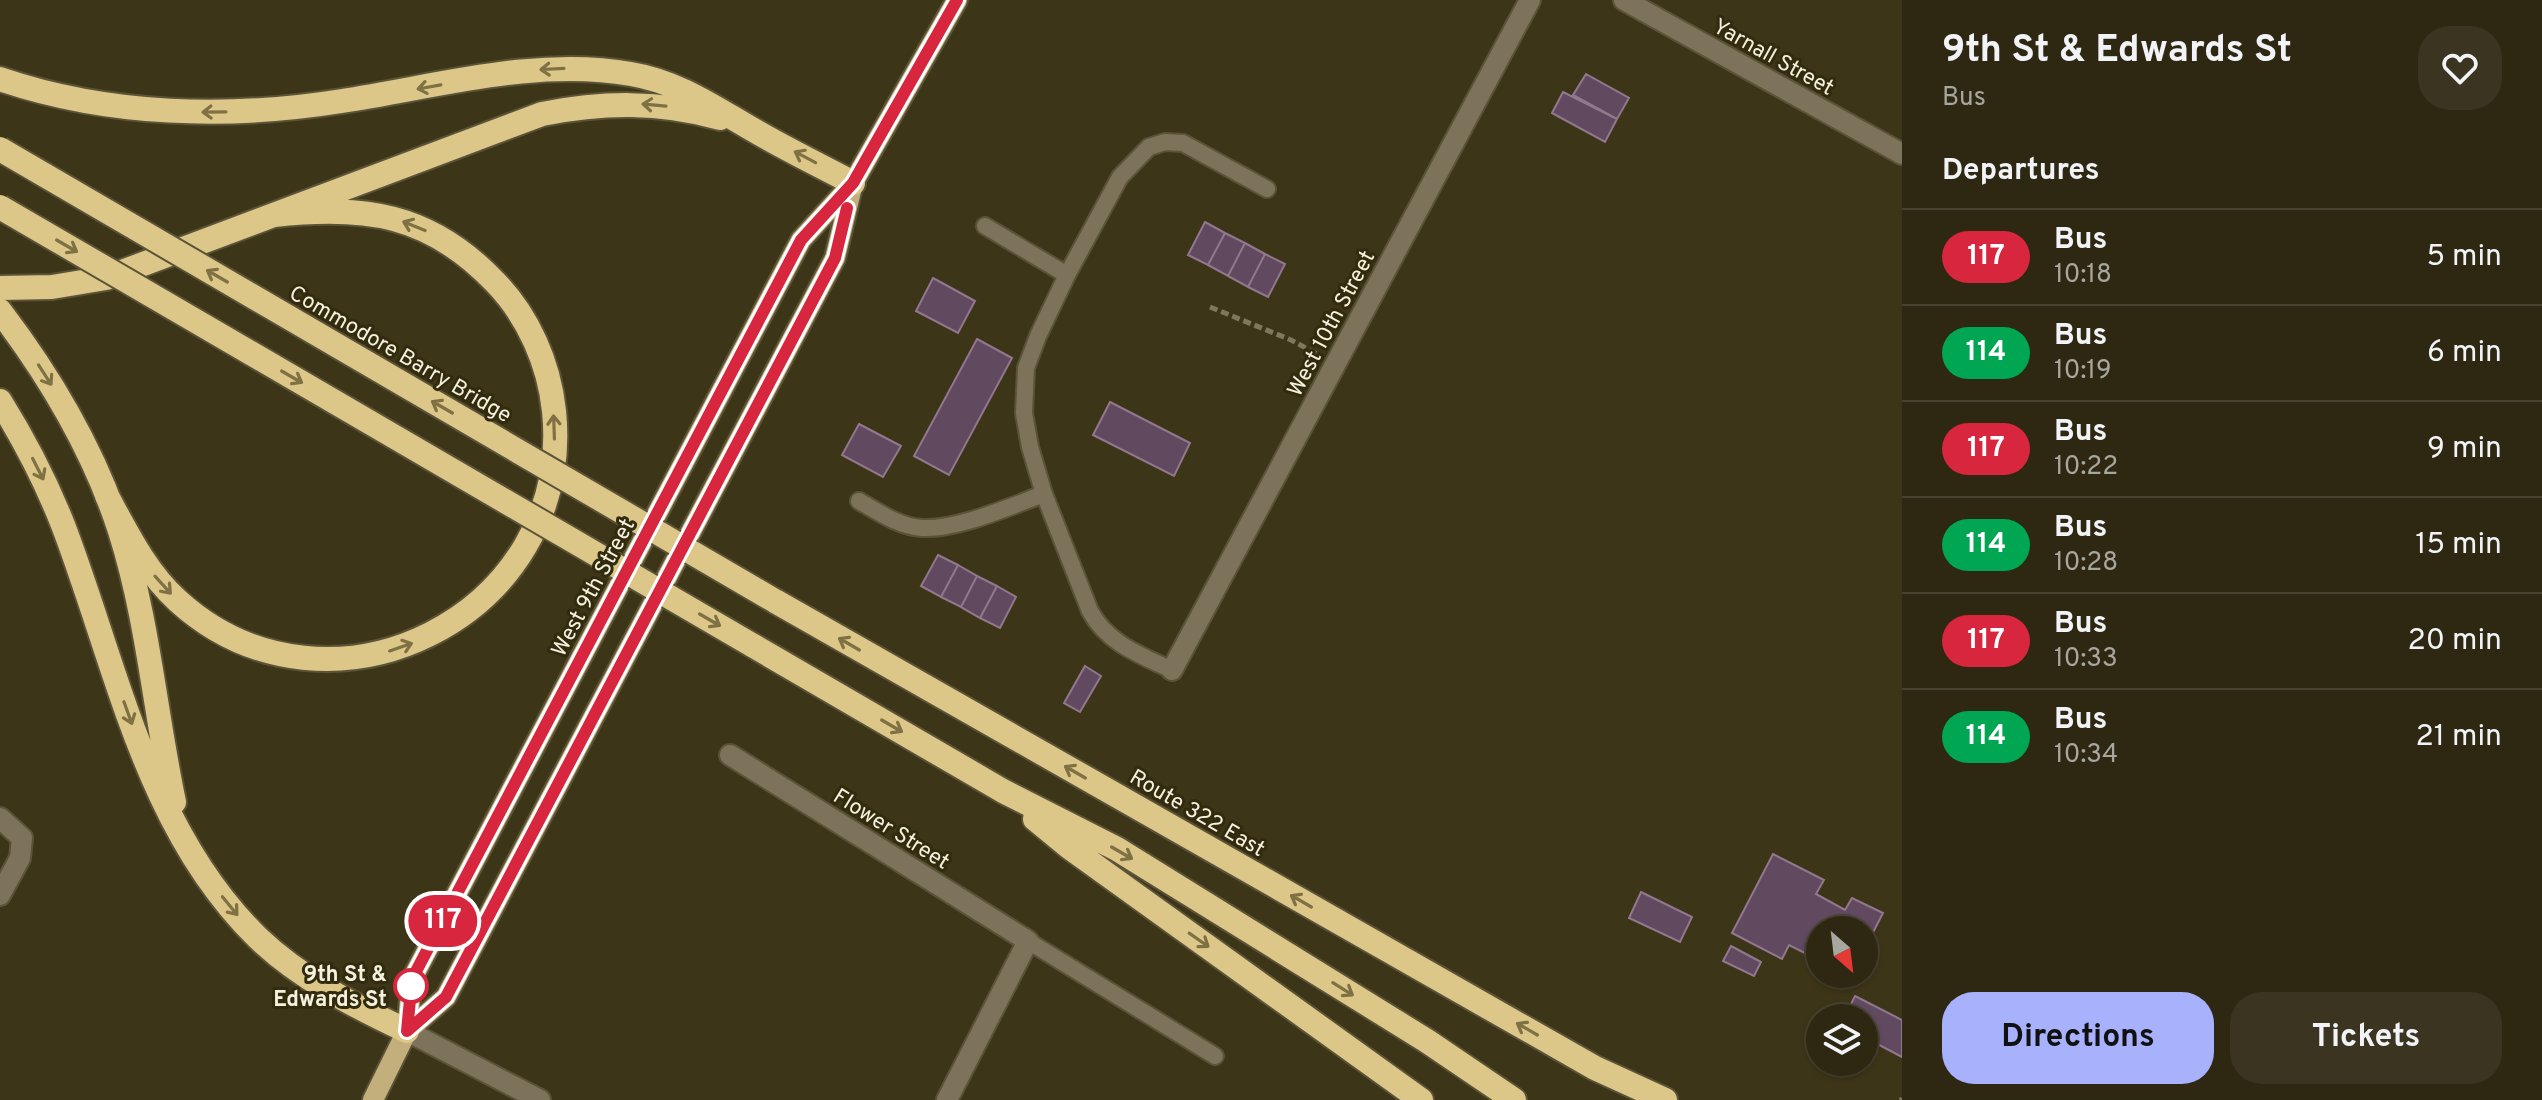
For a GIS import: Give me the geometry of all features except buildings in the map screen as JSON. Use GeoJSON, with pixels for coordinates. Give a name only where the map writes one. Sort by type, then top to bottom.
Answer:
{"type":"FeatureCollection","features":[{"type":"Feature","properties":{"kind":"highway"},"geometry":{"type":"LineString","coordinates":[[0,79],[92,102],[151,110],[214,112],[292,108],[506,74],[575,68],[607,70],[660,80],[710,103],[853,183]]}},
{"type":"Feature","properties":{"kind":"highway"},"geometry":{"type":"LineString","coordinates":[[0,288],[52,287],[106,278],[542,114],[606,104],[666,106],[700,112],[756,131]]}},
{"type":"Feature","properties":{"kind":"highway","name":"Commodore Barry Bridge"},"geometry":{"type":"LineString","coordinates":[[0,149],[775,601]]}},
{"type":"Feature","properties":{"kind":"highway"},"geometry":{"type":"LineString","coordinates":[[0,207],[1003,791],[1117,849],[1427,1041],[1514,1100]]}},
{"type":"Feature","properties":{"kind":"highway"},"geometry":{"type":"LineString","coordinates":[[0,311],[49,381],[140,556],[157,579],[189,610],[226,634],[253,646],[310,659],[369,656],[398,649],[451,624],[475,606],[515,563],[530,538],[542,511],[552,468],[555,424],[545,366],[520,313],[503,290],[482,268],[434,235],[407,223],[350,210],[274,215]]}},
{"type":"Feature","properties":{"kind":"highway"},"geometry":{"type":"LineString","coordinates":[[0,401],[51,497],[139,742],[185,843],[217,890],[259,939],[324,987],[366,1012],[407,1031]]}},
{"type":"Feature","properties":{"kind":"highway"},"geometry":{"type":"LineString","coordinates":[[107,496],[130,567],[185,843]]}},
{"type":"Feature","properties":{"kind":"highway","name":"Route 322 East"},"geometry":{"type":"LineString","coordinates":[[775,601],[1595,1068]]}},
{"type":"Feature","properties":{"kind":"highway"},"geometry":{"type":"LineString","coordinates":[[1003,791],[1069,847],[1421,1100]]}},
{"type":"Feature","properties":{"kind":"highway"},"geometry":{"type":"LineString","coordinates":[[1595,1068],[1639,1100]]}},
{"type":"Feature","properties":{"kind":"highway"},"geometry":{"type":"LineString","coordinates":[[1595,1068],[1665,1100]]}},
{"type":"Feature","properties":{"kind":"main road","name":"West 9th Street"},"geometry":{"type":"LineString","coordinates":[[373,1100],[407,1031],[412,979],[801,240],[853,183],[957,0]]}},
{"type":"Feature","properties":{"kind":"main road","name":"West 9th Street"},"geometry":{"type":"LineString","coordinates":[[407,1031],[446,997],[828,272],[835,258],[853,183]]}},
{"type":"Feature","properties":{"kind":"street","name":"West 10th Street"},"geometry":{"type":"LineString","coordinates":[[1172,670],[1530,0]]}},
{"type":"Feature","properties":{"kind":"street","name":"Yarnall Street"},"geometry":{"type":"LineString","coordinates":[[1624,0],[1902,154]]}},
{"type":"Feature","properties":{"kind":"street","name":"Flower Street"},"geometry":{"type":"LineString","coordinates":[[730,755],[1028,941]]}},
{"type":"Feature","properties":{"kind":"street"},"geometry":{"type":"LineString","coordinates":[[0,818],[22,838],[20,858],[0,895]]}},
{"type":"Feature","properties":{"kind":"street"},"geometry":{"type":"LineString","coordinates":[[947,1100],[1028,941]]}},
{"type":"Feature","properties":{"kind":"street"},"geometry":{"type":"LineString","coordinates":[[407,1031],[540,1100]]}},
{"type":"Feature","properties":{"kind":"lane"},"geometry":{"type":"LineString","coordinates":[[1172,670],[1127,648],[1098,626],[1044,494],[1030,447],[1024,413],[1026,368],[1067,275],[1120,177],[1149,147],[1165,142],[1183,143],[1267,189]]}},
{"type":"Feature","properties":{"kind":"lane"},"geometry":{"type":"LineString","coordinates":[[985,226],[1067,275]]}},
{"type":"Feature","properties":{"kind":"lane"},"geometry":{"type":"LineString","coordinates":[[859,501],[889,519],[921,529],[948,525],[1044,494]]}},
{"type":"Feature","properties":{"kind":"lane"},"geometry":{"type":"LineString","coordinates":[[1028,941],[1215,1056]]}},
{"type":"Feature","properties":{"kind":"path"},"geometry":{"type":"LineString","coordinates":[[1210,307],[1291,340],[1335,365]]}},
{"type":"Feature","properties":{"kind":"bus line","name":"117"},"geometry":{"type":"LineString","coordinates":[[847,208],[835,258],[446,997],[407,1031],[412,979],[801,240],[853,183],[957,0]]}},
{"type":"Feature","properties":{"kind":"place","name":"9th St & Edwards St"},"geometry":{"type":"Point","coordinates":[411,986]}}]}
